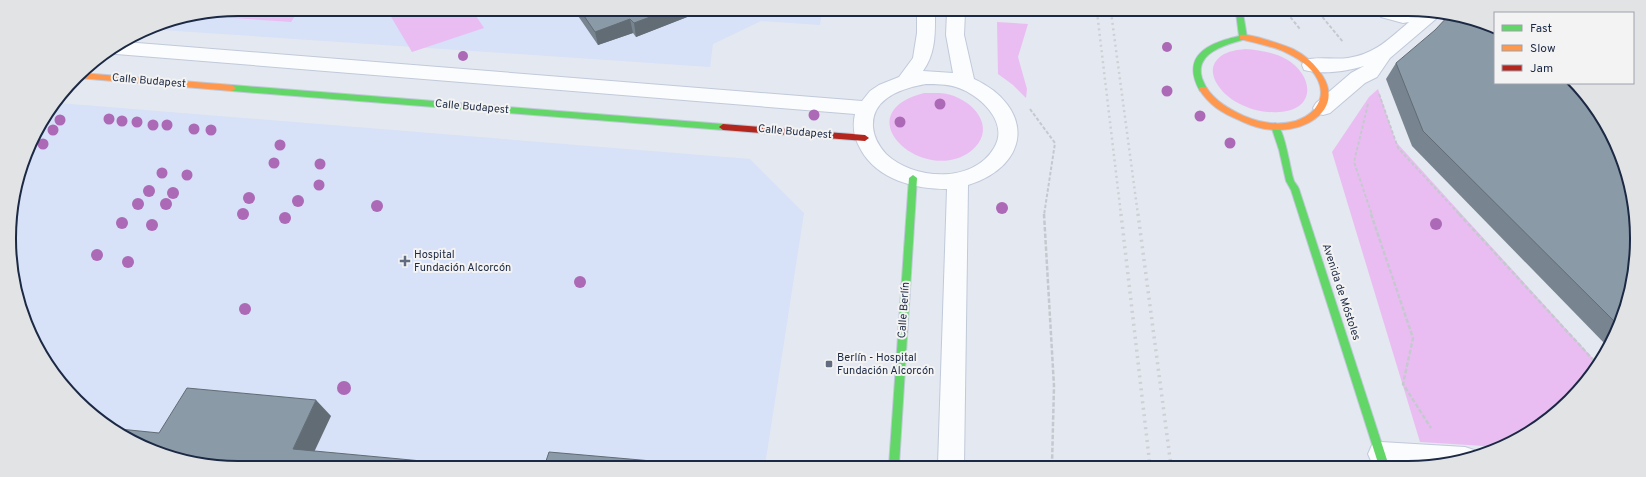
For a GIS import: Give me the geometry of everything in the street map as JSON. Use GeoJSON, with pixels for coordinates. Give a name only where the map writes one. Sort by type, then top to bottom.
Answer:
{"type":"FeatureCollection","features":[{"type":"Feature","properties":{"kind":"street"},"geometry":{"type":"LineString","coordinates":[[907,80],[922,59],[926,33],[926,16]]}},
{"type":"Feature","properties":{"kind":"street"},"geometry":{"type":"LineString","coordinates":[[956,16],[955,35],[965,83]]}},
{"type":"Feature","properties":{"kind":"street"},"geometry":{"type":"LineString","coordinates":[[1240,16],[1243,37]]}},
{"type":"Feature","properties":{"kind":"street"},"geometry":{"type":"LineString","coordinates":[[1399,16],[1412,16]]}},
{"type":"Feature","properties":{"kind":"street"},"geometry":{"type":"LineString","coordinates":[[1323,108],[1327,94],[1322,79],[1310,65],[1290,51],[1265,42],[1243,37],[1221,43],[1206,51],[1198,62],[1197,75],[1202,89],[1213,102],[1230,114],[1250,122],[1275,126],[1294,125],[1312,119],[1323,108],[1359,72],[1384,54],[1428,17]]}},
{"type":"Feature","properties":{"kind":"street"},"geometry":{"type":"LineString","coordinates":[[123,49],[867,108]]}},
{"type":"Feature","properties":{"kind":"street"},"geometry":{"type":"LineString","coordinates":[[1310,65],[1359,72]]}},
{"type":"Feature","properties":{"kind":"street","name":"Calle Budapest"},"geometry":{"type":"LineString","coordinates":[[86,76],[865,138]]}},
{"type":"Feature","properties":{"kind":"street"},"geometry":{"type":"LineString","coordinates":[[932,77],[946,78],[965,83],[994,101],[1003,114],[1008,127],[1007,141],[1002,154],[991,166],[976,175],[958,180],[943,182],[912,178],[896,171],[882,162],[871,150],[865,138],[863,123],[867,108],[876,96],[890,86],[907,80],[932,77]]}},
{"type":"Feature","properties":{"kind":"street","name":"Avenida de Móstoles"},"geometry":{"type":"LineString","coordinates":[[1275,126],[1283,150],[1290,181],[1295,189],[1383,460]]}},
{"type":"Feature","properties":{"kind":"street","name":"Calle Berlín"},"geometry":{"type":"LineString","coordinates":[[894,461],[912,178]]}},
{"type":"Feature","properties":{"kind":"street"},"geometry":{"type":"LineString","coordinates":[[951,461],[958,180]]}},
{"type":"Feature","properties":{"kind":"street"},"geometry":{"type":"LineString","coordinates":[[1383,460],[1441,458]]}},
{"type":"Feature","properties":{"kind":"path"},"geometry":{"type":"LineString","coordinates":[[1290,16],[1302,31]]}},
{"type":"Feature","properties":{"kind":"path"},"geometry":{"type":"LineString","coordinates":[[1321,16],[1351,53],[1369,97],[1354,162],[1413,338],[1402,384],[1456,456]]}},
{"type":"Feature","properties":{"kind":"path"},"geometry":{"type":"LineString","coordinates":[[1359,72],[1378,89],[1398,148],[1594,361]]}},
{"type":"Feature","properties":{"kind":"path"},"geometry":{"type":"LineString","coordinates":[[1028,105],[1055,143],[1044,217],[1054,386],[1052,461]]}},
{"type":"Feature","properties":{"kind":"shaded area"},"geometry":{"type":"Polygon","coordinates":[[[224,16],[821,16],[820,25],[761,21],[713,44],[710,67],[161,30],[195,20],[224,16]]]}},
{"type":"Feature","properties":{"kind":"shaded area"},"geometry":{"type":"Polygon","coordinates":[[[295,16],[291,22],[217,17],[295,16]]]}},
{"type":"Feature","properties":{"kind":"shaded area"},"geometry":{"type":"Polygon","coordinates":[[[391,16],[476,16],[484,28],[412,52],[391,16]]]}},
{"type":"Feature","properties":{"kind":"shaded area"},"geometry":{"type":"Polygon","coordinates":[[[997,22],[1028,24],[1018,57],[1027,89],[1026,98],[1013,85],[998,74],[997,22]]]}},
{"type":"Feature","properties":{"kind":"shaded area"},"geometry":{"type":"Polygon","coordinates":[[[1245,49],[1271,53],[1286,59],[1295,66],[1302,74],[1306,82],[1307,91],[1305,99],[1300,105],[1291,110],[1279,112],[1253,109],[1232,99],[1220,89],[1213,75],[1215,62],[1227,53],[1245,49]]]}},
{"type":"Feature","properties":{"kind":"shaded area"},"geometry":{"type":"Polygon","coordinates":[[[1378,89],[1396,142],[1594,360],[1565,396],[1543,415],[1519,431],[1487,446],[1420,442],[1332,152],[1369,97],[1378,89]]]}},
{"type":"Feature","properties":{"kind":"shaded area"},"geometry":{"type":"Polygon","coordinates":[[[924,93],[951,95],[963,100],[977,112],[983,127],[982,135],[978,143],[971,151],[952,160],[932,160],[914,154],[900,143],[891,130],[891,116],[901,103],[924,93]]]}},
{"type":"Feature","properties":{"kind":"shaded area","name":"Hospital Fundación Alcorcón"},"geometry":{"type":"Polygon","coordinates":[[[62,103],[750,159],[804,213],[766,461],[224,461],[195,457],[153,444],[127,431],[115,424],[92,406],[71,385],[53,362],[33,324],[20,282],[16,253],[16,224],[18,209],[20,195],[28,167],[39,140],[53,115],[62,103]]]}},
{"type":"Feature","properties":{"kind":"building"},"geometry":{"type":"Polygon","coordinates":[[[584,16],[653,16],[634,23],[630,19],[595,32],[584,16]]]}},
{"type":"Feature","properties":{"kind":"building"},"geometry":{"type":"Polygon","coordinates":[[[1445,19],[1494,33],[1494,84],[1568,84],[1593,115],[1607,140],[1618,167],[1626,195],[1630,224],[1630,253],[1626,282],[1614,321],[1423,131],[1396,63],[1435,30],[1445,19]]]}},
{"type":"Feature","properties":{"kind":"building"},"geometry":{"type":"Polygon","coordinates":[[[187,388],[316,400],[293,449],[422,461],[224,461],[195,457],[167,449],[153,444],[124,429],[159,433],[187,388]]]}},
{"type":"Feature","properties":{"kind":"building"},"geometry":{"type":"Polygon","coordinates":[[[549,452],[652,461],[546,461],[549,452]]]}},
{"type":"Feature","properties":{"kind":"railway"},"geometry":{"type":"LineString","coordinates":[[1097,16],[1121,215]]}},
{"type":"Feature","properties":{"kind":"railway"},"geometry":{"type":"LineString","coordinates":[[1112,16],[1138,215]]}},
{"type":"Feature","properties":{"kind":"railway"},"geometry":{"type":"LineString","coordinates":[[1121,214],[1149,461]]}},
{"type":"Feature","properties":{"kind":"railway"},"geometry":{"type":"LineString","coordinates":[[1138,214],[1170,461]]}},
{"type":"Feature","properties":{"kind":"traffic: fast"},"geometry":{"type":"LineString","coordinates":[[1240,16],[1243,37]]}},
{"type":"Feature","properties":{"kind":"traffic: fast"},"geometry":{"type":"LineString","coordinates":[[1203,89],[1198,78],[1197,68],[1205,53],[1213,47],[1243,37]]}},
{"type":"Feature","properties":{"kind":"traffic: fast"},"geometry":{"type":"LineString","coordinates":[[232,88],[723,127]]}},
{"type":"Feature","properties":{"kind":"traffic: fast"},"geometry":{"type":"LineString","coordinates":[[1275,126],[1283,150],[1290,181],[1295,189],[1382,461]]}},
{"type":"Feature","properties":{"kind":"traffic: fast"},"geometry":{"type":"LineString","coordinates":[[894,461],[913,178]]}},
{"type":"Feature","properties":{"kind":"traffic: slow"},"geometry":{"type":"LineString","coordinates":[[1203,89],[1210,99],[1224,110],[1235,116],[1266,126],[1282,127],[1298,125],[1310,119],[1319,112],[1324,102],[1325,92],[1322,81],[1315,70],[1303,59],[1289,51],[1274,45],[1243,37]]}},
{"type":"Feature","properties":{"kind":"traffic: slow"},"geometry":{"type":"LineString","coordinates":[[86,76],[232,88]]}},
{"type":"Feature","properties":{"kind":"traffic: jam"},"geometry":{"type":"LineString","coordinates":[[723,127],[865,138]]}},
{"type":"Feature","properties":{"kind":"place","name":"Hospital Fundación Alcorcón"},"geometry":{"type":"Point","coordinates":[405,261]}},
{"type":"Feature","properties":{"kind":"place","name":"Berlín - Hospital Fundación Alcorcón"},"geometry":{"type":"Point","coordinates":[829,364]}}]}
